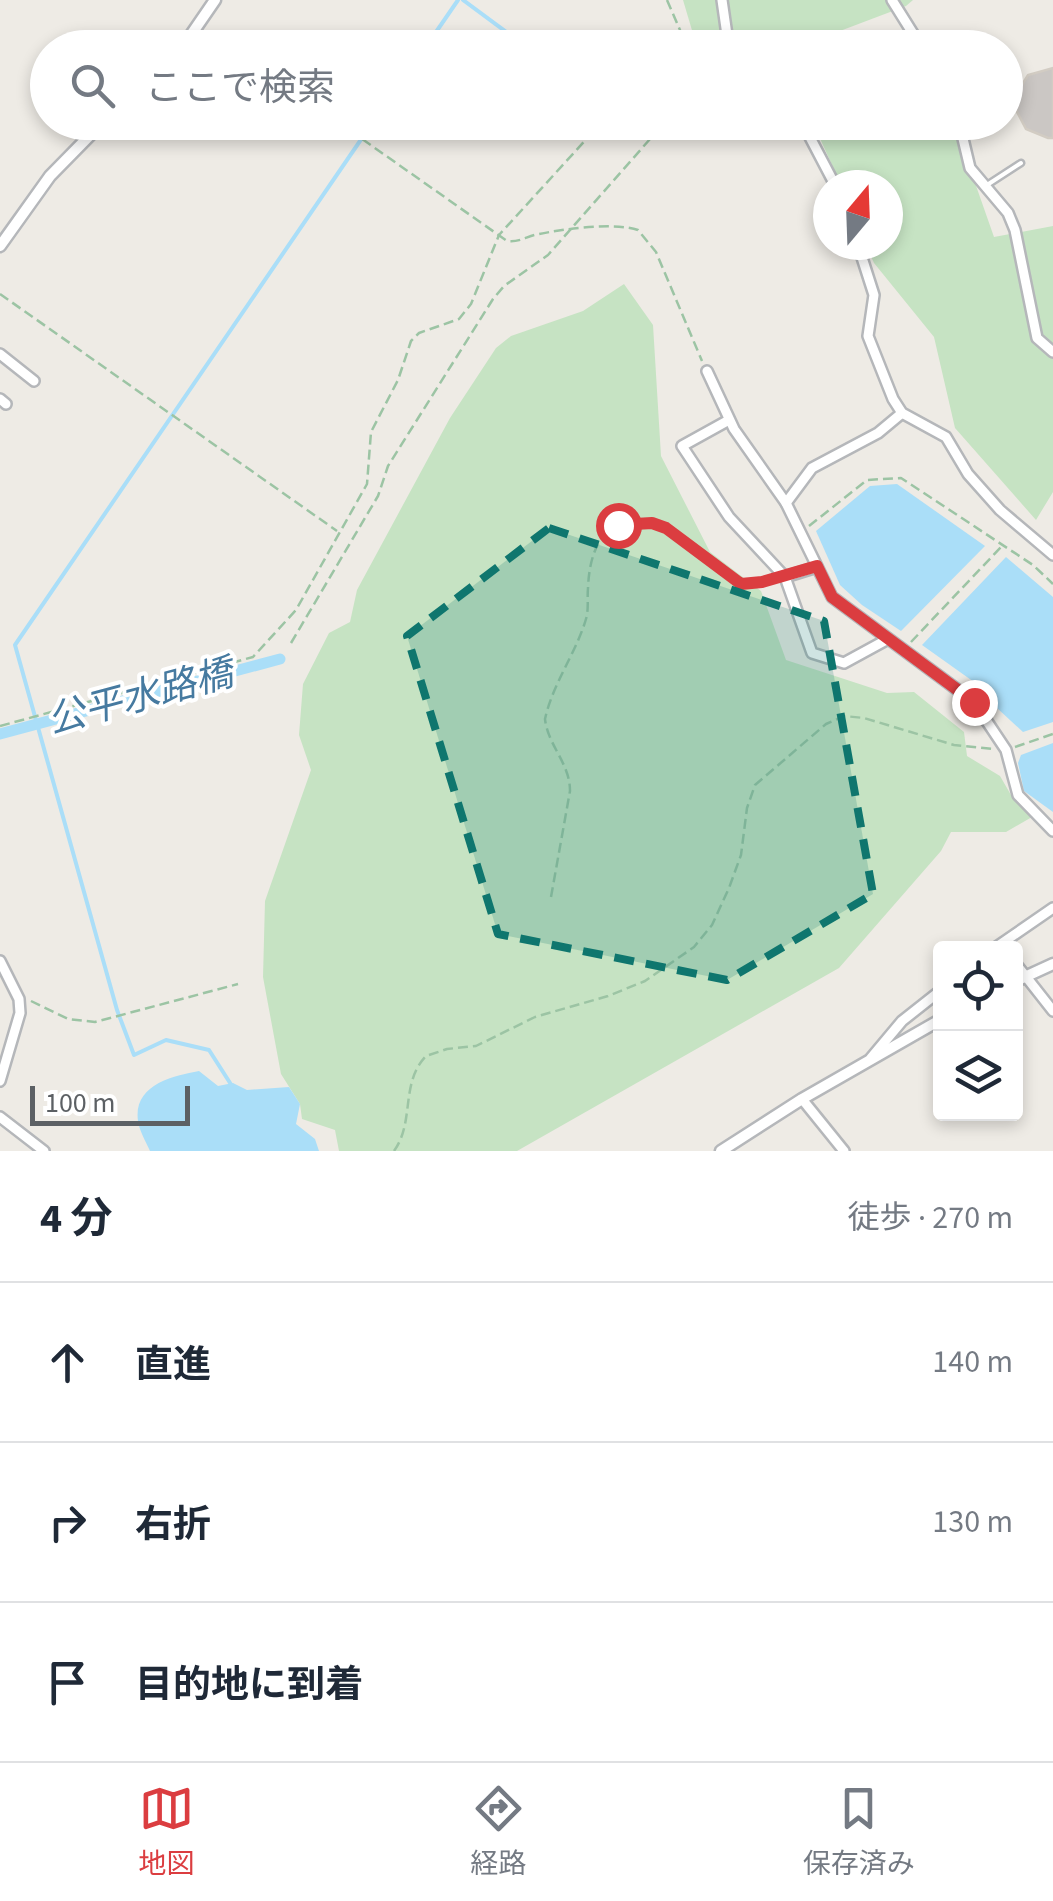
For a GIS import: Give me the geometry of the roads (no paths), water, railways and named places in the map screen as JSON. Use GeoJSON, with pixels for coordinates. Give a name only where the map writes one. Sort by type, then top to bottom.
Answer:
{"type":"FeatureCollection","features":[{"type":"Feature","properties":{"kind":"street"},"geometry":{"type":"LineString","coordinates":[[722,0],[726,30]]}},
{"type":"Feature","properties":{"kind":"street"},"geometry":{"type":"LineString","coordinates":[[892,0],[911,30]]}},
{"type":"Feature","properties":{"kind":"street"},"geometry":{"type":"LineString","coordinates":[[194,30],[212,1]]}},
{"type":"Feature","properties":{"kind":"street"},"geometry":{"type":"LineString","coordinates":[[0,246],[50,176],[85,140]]}},
{"type":"Feature","properties":{"kind":"street"},"geometry":{"type":"LineString","coordinates":[[811,140],[827,170]]}},
{"type":"Feature","properties":{"kind":"street"},"geometry":{"type":"LineString","coordinates":[[963,140],[970,168],[1008,213],[1037,338],[1053,352]]}},
{"type":"Feature","properties":{"kind":"street"},"geometry":{"type":"LineString","coordinates":[[863,260],[874,294],[868,336],[902,414],[946,437],[968,474],[1000,510],[1053,555]]}},
{"type":"Feature","properties":{"kind":"street"},"geometry":{"type":"LineString","coordinates":[[0,354],[34,381]]}},
{"type":"Feature","properties":{"kind":"street"},"geometry":{"type":"LineString","coordinates":[[707,371],[729,420],[786,504],[832,597],[964,692],[988,720],[1006,750],[1018,795],[1053,831]]}},
{"type":"Feature","properties":{"kind":"street"},"geometry":{"type":"LineString","coordinates":[[786,504],[812,468],[878,433],[902,414]]}},
{"type":"Feature","properties":{"kind":"street"},"geometry":{"type":"LineString","coordinates":[[729,420],[682,446],[729,517],[785,577],[812,653],[844,663],[888,639]]}},
{"type":"Feature","properties":{"kind":"street"},"geometry":{"type":"LineString","coordinates":[[785,577],[817,566]]}},
{"type":"Feature","properties":{"kind":"street"},"geometry":{"type":"LineString","coordinates":[[1008,941],[1053,908]]}},
{"type":"Feature","properties":{"kind":"street"},"geometry":{"type":"LineString","coordinates":[[0,961],[16,994],[19,1025],[0,1081]]}},
{"type":"Feature","properties":{"kind":"street"},"geometry":{"type":"LineString","coordinates":[[1023,978],[1053,964]]}},
{"type":"Feature","properties":{"kind":"street"},"geometry":{"type":"LineString","coordinates":[[1023,982],[1053,1011]]}},
{"type":"Feature","properties":{"kind":"street"},"geometry":{"type":"LineString","coordinates":[[870,1059],[902,1021],[933,997]]}},
{"type":"Feature","properties":{"kind":"street"},"geometry":{"type":"LineString","coordinates":[[721,1151],[933,1024]]}},
{"type":"Feature","properties":{"kind":"street"},"geometry":{"type":"LineString","coordinates":[[802,1099],[844,1151]]}},
{"type":"Feature","properties":{"kind":"street"},"geometry":{"type":"LineString","coordinates":[[0,1117],[44,1151]]}},
{"type":"Feature","properties":{"kind":"lane"},"geometry":{"type":"LineString","coordinates":[[986,186],[1021,163]]}},
{"type":"Feature","properties":{"kind":"water"},"geometry":{"type":"Polygon","coordinates":[[[897,484],[985,546],[901,631],[840,585],[816,531],[870,486],[897,484]]]}},
{"type":"Feature","properties":{"kind":"water"},"geometry":{"type":"Polygon","coordinates":[[[1006,557],[1053,597],[1053,722],[1023,732],[983,695],[981,687],[922,645],[1006,557]]]}},
{"type":"Feature","properties":{"kind":"water"},"geometry":{"type":"Polygon","coordinates":[[[1053,743],[1053,812],[1024,791],[1018,763],[1021,755],[1053,743]]]}},
{"type":"Feature","properties":{"kind":"water"},"geometry":{"type":"Polygon","coordinates":[[[199,1071],[218,1086],[233,1083],[247,1090],[289,1087],[300,1104],[296,1124],[315,1139],[319,1151],[150,1151],[138,1121],[142,1099],[156,1084],[199,1071]]]}},
{"type":"Feature","properties":{"kind":"waterway"},"geometry":{"type":"LineString","coordinates":[[437,30],[458,0]]}},
{"type":"Feature","properties":{"kind":"waterway"},"geometry":{"type":"LineString","coordinates":[[463,0],[504,30]]}},
{"type":"Feature","properties":{"kind":"waterway"},"geometry":{"type":"LineString","coordinates":[[232,1086],[209,1050],[166,1040],[134,1055],[117,1010],[15,645],[361,140]]}},
{"type":"Feature","properties":{"kind":"waterway","name":"公平水路橋"},"geometry":{"type":"LineString","coordinates":[[0,734],[280,659]]}}]}
